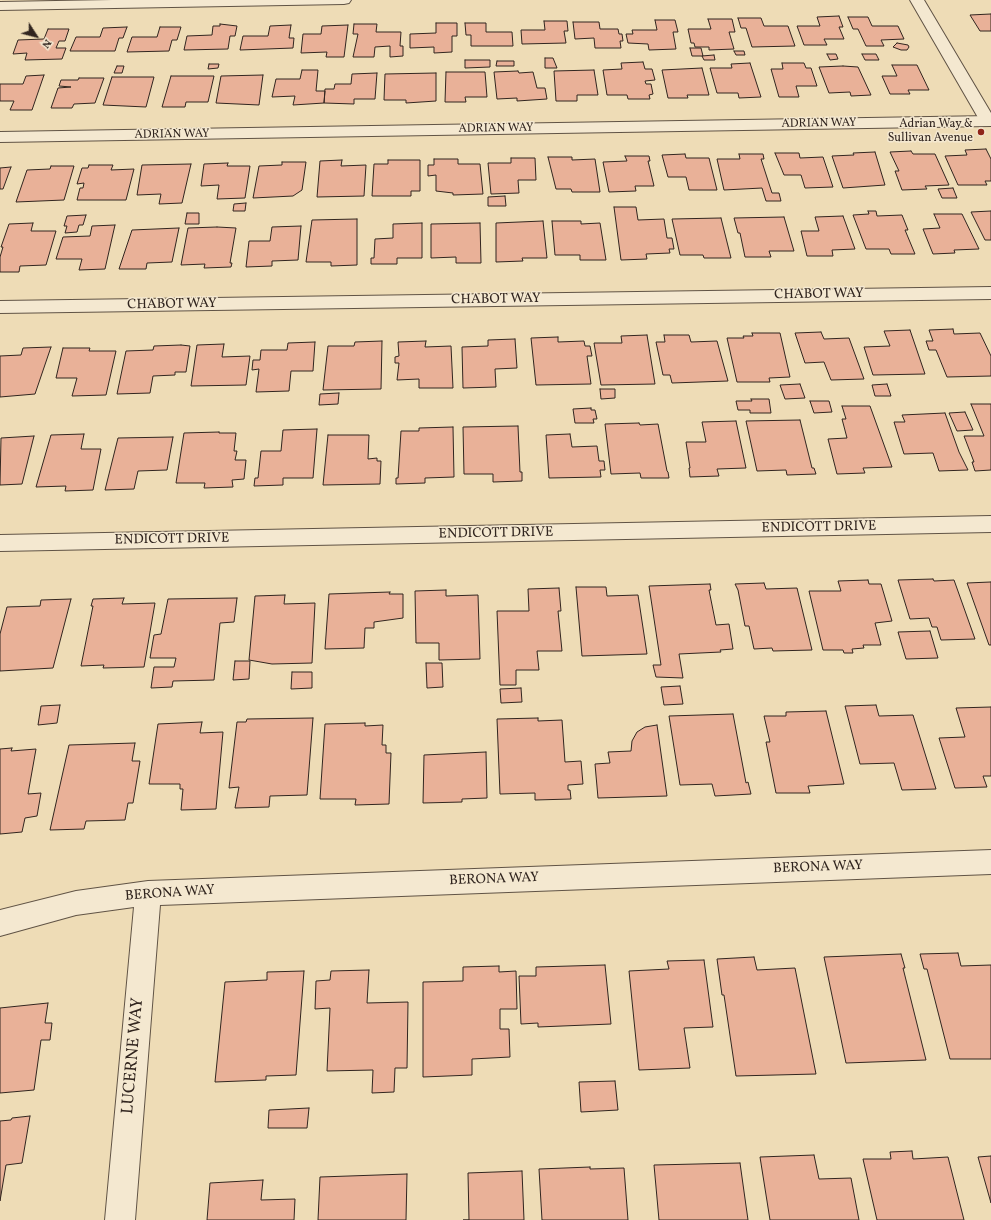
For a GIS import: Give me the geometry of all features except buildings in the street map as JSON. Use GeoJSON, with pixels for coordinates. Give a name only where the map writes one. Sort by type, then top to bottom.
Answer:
{"type":"FeatureCollection","features":[{"type":"Feature","properties":{"kind":"street"},"geometry":{"type":"LineString","coordinates":[[0,6],[344,0]]}},
{"type":"Feature","properties":{"kind":"street"},"geometry":{"type":"LineString","coordinates":[[917,0],[989,121]]}},
{"type":"Feature","properties":{"kind":"street","name":"ADRIAN WAY"},"geometry":{"type":"LineString","coordinates":[[0,137],[989,121]]}},
{"type":"Feature","properties":{"kind":"street","name":"CHABOT WAY"},"geometry":{"type":"LineString","coordinates":[[0,307],[991,293]]}},
{"type":"Feature","properties":{"kind":"street","name":"ENDICOTT DRIVE"},"geometry":{"type":"LineString","coordinates":[[0,543],[991,524]]}},
{"type":"Feature","properties":{"kind":"street","name":"BERONA WAY"},"geometry":{"type":"LineString","coordinates":[[0,923],[76,903],[148,893],[991,862]]}},
{"type":"Feature","properties":{"kind":"street","name":"LUCERNE WAY"},"geometry":{"type":"LineString","coordinates":[[120,1220],[148,893]]}},
{"type":"Feature","properties":{"kind":"place","name":"Adrian Way & Sullivan Avenue"},"geometry":{"type":"Point","coordinates":[981,132]}}]}
